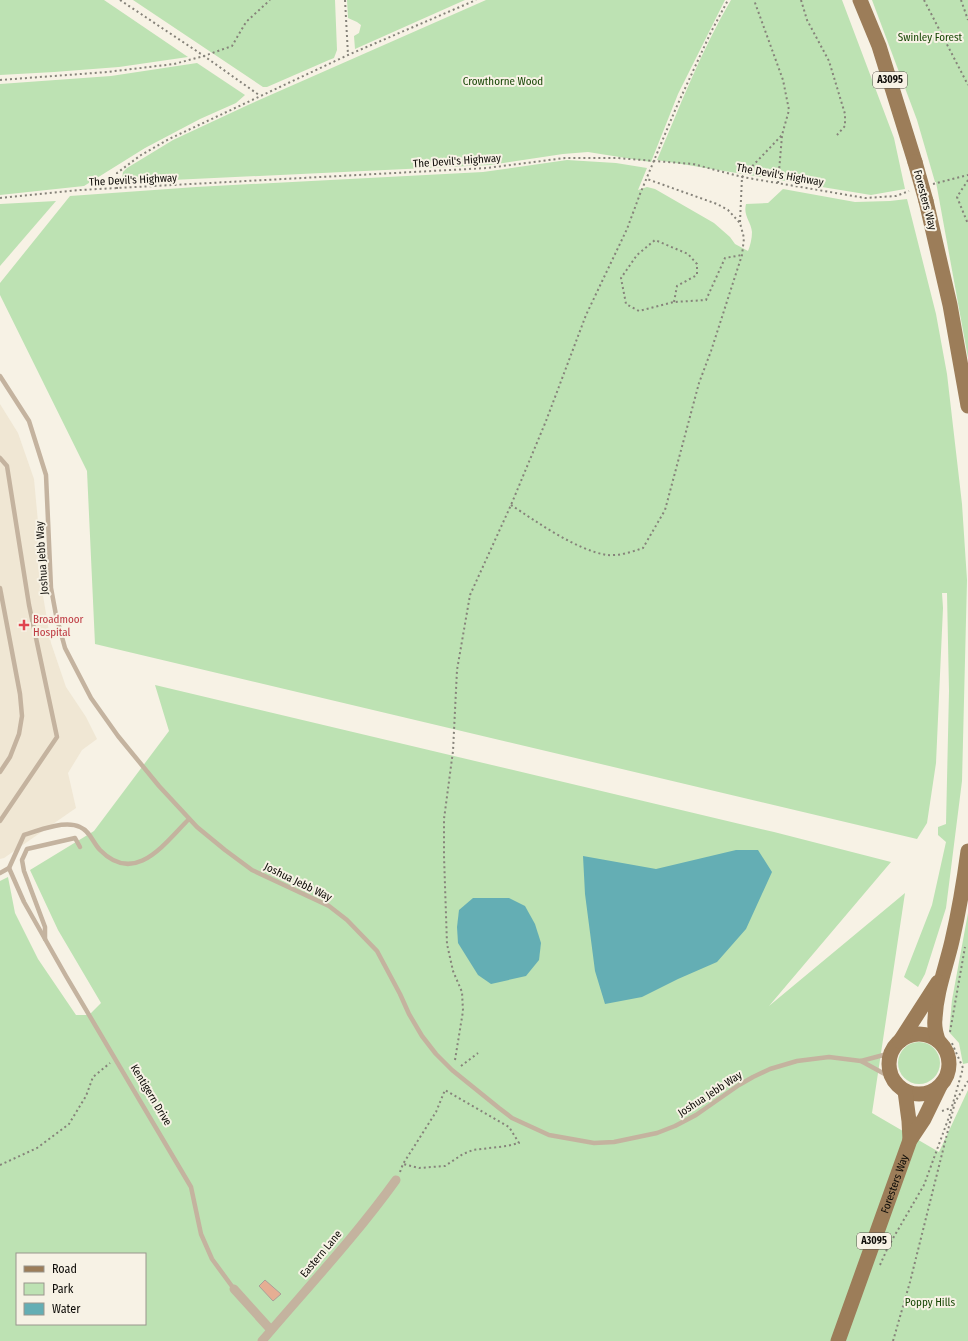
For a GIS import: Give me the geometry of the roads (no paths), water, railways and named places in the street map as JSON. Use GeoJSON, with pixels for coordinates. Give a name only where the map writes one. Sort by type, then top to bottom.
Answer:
{"type":"FeatureCollection","features":[{"type":"Feature","properties":{"kind":"main road","name":"Foresters Way"},"geometry":{"type":"LineString","coordinates":[[860,0],[879,46],[926,201],[950,305],[968,406]]}},
{"type":"Feature","properties":{"kind":"main road"},"geometry":{"type":"LineString","coordinates":[[941,978],[895,1047],[889,1063],[892,1078],[905,1091],[921,1094],[931,1091],[940,1086],[946,1078],[949,1063],[947,1053],[938,1040],[935,1020],[941,978],[957,916],[964,882],[968,851]]}},
{"type":"Feature","properties":{"kind":"main road"},"geometry":{"type":"LineString","coordinates":[[895,1047],[908,1036],[918,1034],[938,1040]]}},
{"type":"Feature","properties":{"kind":"main road","name":"Foresters Way"},"geometry":{"type":"LineString","coordinates":[[838,1341],[868,1261],[910,1140],[924,1118],[940,1086]]}},
{"type":"Feature","properties":{"kind":"main road","name":"Foresters Way"},"geometry":{"type":"LineString","coordinates":[[905,1091],[910,1140]]}},
{"type":"Feature","properties":{"kind":"street","name":"Eastern Lane"},"geometry":{"type":"LineString","coordinates":[[262,1341],[374,1211],[396,1180]]}},
{"type":"Feature","properties":{"kind":"street","name":"Kentigern Drive"},"geometry":{"type":"LineString","coordinates":[[234,1288],[271,1330]]}},
{"type":"Feature","properties":{"kind":"lane","name":"Joshua Jebb Way"},"geometry":{"type":"LineString","coordinates":[[0,376],[29,421],[46,475],[51,588],[65,648],[91,698],[118,736],[159,786],[189,819],[225,850],[252,870],[329,906],[347,920],[377,951],[409,1014],[422,1036],[436,1054],[452,1070],[512,1118],[549,1135],[571,1140],[614,1142],[657,1134],[696,1115],[739,1084],[770,1069],[797,1061],[829,1057],[861,1061],[892,1078]]}},
{"type":"Feature","properties":{"kind":"lane"},"geometry":{"type":"LineString","coordinates":[[0,458],[7,466],[29,605],[57,737],[0,821]]}},
{"type":"Feature","properties":{"kind":"lane"},"geometry":{"type":"LineString","coordinates":[[0,588],[20,694],[22,716],[19,734],[10,757],[0,772]]}},
{"type":"Feature","properties":{"kind":"lane"},"geometry":{"type":"LineString","coordinates":[[0,873],[9,868],[24,835],[45,828],[69,824],[79,826],[85,829],[98,849],[109,859],[128,865],[140,862],[153,854],[189,819]]}},
{"type":"Feature","properties":{"kind":"lane"},"geometry":{"type":"LineString","coordinates":[[44,939],[45,927],[24,871],[22,860],[27,849],[75,838],[80,847]]}},
{"type":"Feature","properties":{"kind":"lane","name":"Kentigern Drive"},"geometry":{"type":"LineString","coordinates":[[9,868],[24,902],[44,939],[191,1187],[202,1234],[212,1259],[234,1288]]}},
{"type":"Feature","properties":{"kind":"lane","name":"Joshua Jebb Way"},"geometry":{"type":"LineString","coordinates":[[861,1061],[895,1047]]}},
{"type":"Feature","properties":{"kind":"water"},"geometry":{"type":"Polygon","coordinates":[[[736,850],[758,850],[772,872],[746,929],[717,962],[642,997],[605,1004],[595,971],[585,894],[583,856],[656,869],[736,850]]]}},
{"type":"Feature","properties":{"kind":"water"},"geometry":{"type":"Polygon","coordinates":[[[473,898],[509,898],[525,906],[535,924],[541,943],[539,960],[526,976],[491,984],[478,975],[458,943],[457,927],[459,910],[473,898]]]}},
{"type":"Feature","properties":{"kind":"place","name":"Broadmoor Hospital"},"geometry":{"type":"Point","coordinates":[24,625]}},
{"type":"Feature","properties":{"kind":"park label","name":"Swinley Forest"},"geometry":{"type":"Point","coordinates":[930,37]}},
{"type":"Feature","properties":{"kind":"park label","name":"Crowthorne Wood"},"geometry":{"type":"Point","coordinates":[503,81]}},
{"type":"Feature","properties":{"kind":"park label","name":"Poppy Hills"},"geometry":{"type":"Point","coordinates":[930,1302]}}]}
